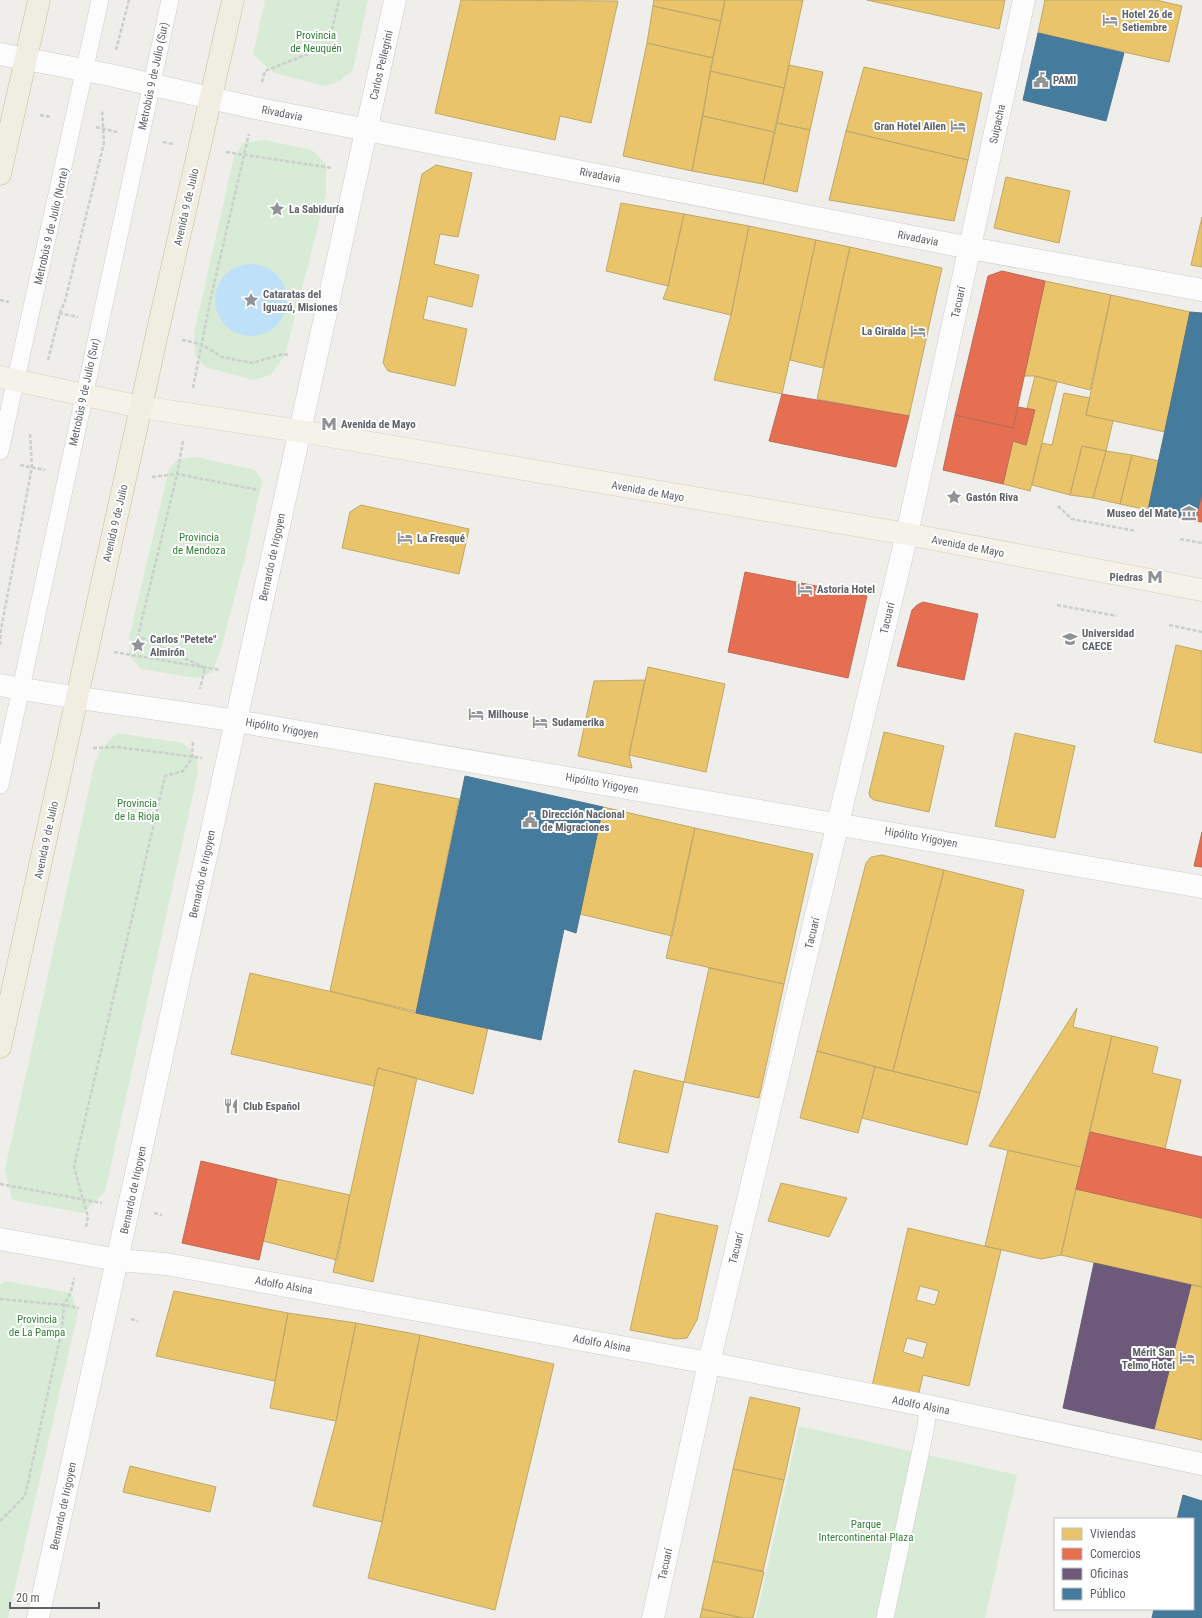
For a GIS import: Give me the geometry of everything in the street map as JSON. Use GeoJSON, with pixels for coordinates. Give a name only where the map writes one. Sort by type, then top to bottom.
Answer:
{"type":"FeatureCollection","features":[{"type":"Feature","properties":{"kind":"highway"},"geometry":{"type":"LineString","coordinates":[[0,174],[39,0]]}},
{"type":"Feature","properties":{"kind":"highway","name":"Avenida 9 de Julio"},"geometry":{"type":"LineString","coordinates":[[0,1047],[141,406],[233,0]]}},
{"type":"Feature","properties":{"kind":"main road","name":"Avenida de Mayo"},"geometry":{"type":"LineString","coordinates":[[8,378],[141,406],[300,431],[907,534],[1202,590]]}},
{"type":"Feature","properties":{"kind":"street","name":"Carlos Pellegrini"},"geometry":{"type":"LineString","coordinates":[[366,129],[395,0]]}},
{"type":"Feature","properties":{"kind":"street","name":"Suipacha"},"geometry":{"type":"LineString","coordinates":[[970,248],[1024,0]]}},
{"type":"Feature","properties":{"kind":"street","name":"Rivadavia"},"geometry":{"type":"LineString","coordinates":[[0,54],[110,75],[255,108],[970,248],[1202,290]]}},
{"type":"Feature","properties":{"kind":"street","name":"Bernardo de Irigoyen"},"geometry":{"type":"LineString","coordinates":[[38,1618],[118,1260],[226,763],[247,675],[366,129]]}},
{"type":"Feature","properties":{"kind":"street","name":"Tacuarí"},"geometry":{"type":"LineString","coordinates":[[653,1618],[709,1363],[907,534],[970,248]]}},
{"type":"Feature","properties":{"kind":"street","name":"Hipólito Yrigoyen"},"geometry":{"type":"LineString","coordinates":[[0,685],[77,698],[195,714],[839,823],[1202,887]]}},
{"type":"Feature","properties":{"kind":"street","name":"Adolfo Alsina"},"geometry":{"type":"LineString","coordinates":[[0,1239],[118,1260],[166,1264],[709,1363],[928,1406],[1202,1464]]}},
{"type":"Feature","properties":{"kind":"lane","name":"Metrobús 9 de Julio (Norte)"},"geometry":{"type":"LineString","coordinates":[[0,451],[8,378],[86,71],[100,0]]}},
{"type":"Feature","properties":{"kind":"lane","name":"Metrobús 9 de Julio (Sur)"},"geometry":{"type":"LineString","coordinates":[[0,785],[170,0]]}},
{"type":"Feature","properties":{"kind":"lane"},"geometry":{"type":"LineString","coordinates":[[885,1618],[926,1426],[928,1406]]}},
{"type":"Feature","properties":{"kind":"path"},"geometry":{"type":"LineString","coordinates":[[41,385],[60,313],[65,301],[104,143],[102,107],[129,0]]}},
{"type":"Feature","properties":{"kind":"path"},"geometry":{"type":"LineString","coordinates":[[205,668],[138,636],[178,474],[211,297],[265,71],[328,46],[338,0]]}},
{"type":"Feature","properties":{"kind":"path"},"geometry":{"type":"LineString","coordinates":[[0,645],[1,629],[32,467],[30,435],[32,428]]}},
{"type":"Feature","properties":{"kind":"path"},"geometry":{"type":"LineString","coordinates":[[1058,506],[1072,519],[1136,531]]}},
{"type":"Feature","properties":{"kind":"path"},"geometry":{"type":"LineString","coordinates":[[1180,539],[1202,543]]}},
{"type":"Feature","properties":{"kind":"path"},"geometry":{"type":"LineString","coordinates":[[1057,605],[1118,616]]}},
{"type":"Feature","properties":{"kind":"path"},"geometry":{"type":"LineString","coordinates":[[1169,625],[1202,632]]}},
{"type":"Feature","properties":{"kind":"path"},"geometry":{"type":"LineString","coordinates":[[1,629],[32,638]]}},
{"type":"Feature","properties":{"kind":"path"},"geometry":{"type":"LineString","coordinates":[[88,647],[247,675]]}},
{"type":"Feature","properties":{"kind":"path"},"geometry":{"type":"LineString","coordinates":[[0,1522],[25,1496],[62,1329],[64,1305],[71,1292],[88,1218],[74,1167],[165,776],[183,771],[192,758],[195,714],[205,668]]}},
{"type":"Feature","properties":{"kind":"path"},"geometry":{"type":"LineString","coordinates":[[66,746],[101,749],[118,747],[226,763]]}},
{"type":"Feature","properties":{"kind":"path"},"geometry":{"type":"LineString","coordinates":[[0,1184],[162,1215]]}},
{"type":"Feature","properties":{"kind":"path"},"geometry":{"type":"LineString","coordinates":[[0,1300],[64,1305],[138,1321]]}},
{"type":"Feature","properties":{"kind":"green space","name":"Provincia de Neuquén"},"geometry":{"type":"Polygon","coordinates":[[[265,0],[368,0],[353,70],[338,82],[325,86],[274,73],[253,55],[265,0]]]}},
{"type":"Feature","properties":{"kind":"green space"},"geometry":{"type":"Polygon","coordinates":[[[264,140],[312,150],[326,164],[326,194],[285,355],[271,375],[253,380],[205,367],[195,355],[194,333],[234,157],[243,143],[264,140]]]}},
{"type":"Feature","properties":{"kind":"green space","name":"Provincia de Mendoza"},"geometry":{"type":"Polygon","coordinates":[[[196,457],[255,470],[262,481],[246,553],[222,646],[212,673],[195,678],[141,669],[129,655],[129,638],[169,469],[177,460],[196,457]]]}},
{"type":"Feature","properties":{"kind":"green space","name":"Provincia de la Rioja"},"geometry":{"type":"Polygon","coordinates":[[[117,733],[183,743],[197,758],[198,772],[105,1192],[83,1213],[12,1200],[5,1169],[95,762],[101,749],[117,733]]]}},
{"type":"Feature","properties":{"kind":"green space","name":"Provincia de La Pampa"},"geometry":{"type":"Polygon","coordinates":[[[5,1281],[71,1293],[78,1312],[8,1618],[0,1618],[0,1285],[5,1281]]]}},
{"type":"Feature","properties":{"kind":"green space","name":"Parque Intercontinental Plaza"},"geometry":{"type":"Polygon","coordinates":[[[799,1426],[1017,1475],[985,1618],[756,1618],[799,1426]]]}},
{"type":"Feature","properties":{"kind":"water","name":"Cataratas del Iguazú, Misiones"},"geometry":{"type":"Polygon","coordinates":[[[251,264],[271,270],[281,280],[287,300],[281,320],[271,330],[251,336],[231,330],[221,320],[215,300],[221,280],[231,270],[251,264]]]}},
{"type":"Feature","properties":{"kind":"building: Viviendas"},"geometry":{"type":"Polygon","coordinates":[[[461,0],[618,1],[591,123],[560,116],[555,140],[435,113],[461,0]]]}},
{"type":"Feature","properties":{"kind":"building: Viviendas"},"geometry":{"type":"Polygon","coordinates":[[[654,0],[725,0],[721,21],[653,6],[654,0]]]}},
{"type":"Feature","properties":{"kind":"building: Viviendas"},"geometry":{"type":"Polygon","coordinates":[[[725,0],[803,0],[784,88],[710,71],[725,0]]]}},
{"type":"Feature","properties":{"kind":"building: Viviendas"},"geometry":{"type":"Polygon","coordinates":[[[867,0],[1005,0],[999,29],[867,0]]]}},
{"type":"Feature","properties":{"kind":"building: Viviendas","name":"Hotel 26 de Setiembre"},"geometry":{"type":"Polygon","coordinates":[[[1045,0],[1156,0],[1182,6],[1169,62],[1038,33],[1045,0]]]}},
{"type":"Feature","properties":{"kind":"building: Viviendas"},"geometry":{"type":"Polygon","coordinates":[[[653,6],[721,21],[713,58],[647,43],[653,6]]]}},
{"type":"Feature","properties":{"kind":"building: Viviendas"},"geometry":{"type":"Polygon","coordinates":[[[647,43],[713,58],[692,171],[623,156],[647,43]]]}},
{"type":"Feature","properties":{"kind":"building: Viviendas"},"geometry":{"type":"Polygon","coordinates":[[[789,65],[823,72],[810,130],[777,123],[789,65]]]}},
{"type":"Feature","properties":{"kind":"building: Viviendas"},"geometry":{"type":"Polygon","coordinates":[[[864,67],[982,93],[968,160],[846,131],[864,67]]]}},
{"type":"Feature","properties":{"kind":"building: Viviendas"},"geometry":{"type":"Polygon","coordinates":[[[710,71],[784,88],[774,132],[703,116],[710,71]]]}},
{"type":"Feature","properties":{"kind":"building: Viviendas"},"geometry":{"type":"Polygon","coordinates":[[[703,116],[774,132],[763,184],[692,171],[703,116]]]}},
{"type":"Feature","properties":{"kind":"building: Viviendas"},"geometry":{"type":"Polygon","coordinates":[[[777,123],[810,130],[797,192],[763,184],[777,123]]]}},
{"type":"Feature","properties":{"kind":"building: Viviendas"},"geometry":{"type":"Polygon","coordinates":[[[846,131],[968,160],[954,221],[829,200],[846,131]]]}},
{"type":"Feature","properties":{"kind":"building: Viviendas"},"geometry":{"type":"Polygon","coordinates":[[[436,165],[472,173],[458,237],[440,234],[434,264],[479,275],[472,307],[428,296],[423,319],[467,329],[455,386],[388,371],[383,363],[422,174],[436,165]]]}},
{"type":"Feature","properties":{"kind":"building: Viviendas"},"geometry":{"type":"Polygon","coordinates":[[[1006,177],[1070,191],[1059,243],[994,228],[1006,177]]]}},
{"type":"Feature","properties":{"kind":"building: Viviendas"},"geometry":{"type":"Polygon","coordinates":[[[621,203],[684,214],[668,286],[606,271],[621,203]]]}},
{"type":"Feature","properties":{"kind":"building: Viviendas"},"geometry":{"type":"Polygon","coordinates":[[[684,214],[749,226],[731,315],[663,299],[668,286],[684,214]]]}},
{"type":"Feature","properties":{"kind":"building: Viviendas"},"geometry":{"type":"Polygon","coordinates":[[[1202,217],[1202,267],[1191,265],[1202,217]]]}},
{"type":"Feature","properties":{"kind":"building: Viviendas"},"geometry":{"type":"Polygon","coordinates":[[[749,226],[816,240],[782,394],[714,380],[731,315],[749,226]]]}},
{"type":"Feature","properties":{"kind":"building: Viviendas"},"geometry":{"type":"Polygon","coordinates":[[[816,240],[850,247],[823,368],[790,360],[816,240]]]}},
{"type":"Feature","properties":{"kind":"building: Viviendas"},"geometry":{"type":"Polygon","coordinates":[[[850,247],[942,268],[909,416],[817,399],[850,247]]]}},
{"type":"Feature","properties":{"kind":"building: Viviendas"},"geometry":{"type":"Polygon","coordinates":[[[1045,281],[1111,295],[1090,390],[1035,376],[1024,376],[1045,281]]]}},
{"type":"Feature","properties":{"kind":"building: Viviendas"},"geometry":{"type":"Polygon","coordinates":[[[1111,295],[1190,312],[1165,432],[1086,415],[1111,295]]]}},
{"type":"Feature","properties":{"kind":"building: Viviendas"},"geometry":{"type":"Polygon","coordinates":[[[1035,376],[1057,382],[1030,491],[1003,484],[1013,441],[1026,445],[1035,410],[1027,408],[1035,376]]]}},
{"type":"Feature","properties":{"kind":"building: Viviendas"},"geometry":{"type":"Polygon","coordinates":[[[1064,393],[1090,398],[1086,415],[1113,421],[1106,451],[1082,446],[1070,495],[1032,485],[1042,443],[1052,445],[1064,393]]]}},
{"type":"Feature","properties":{"kind":"building: Viviendas"},"geometry":{"type":"Polygon","coordinates":[[[1082,446],[1106,451],[1093,498],[1070,495],[1082,446]]]}},
{"type":"Feature","properties":{"kind":"building: Viviendas"},"geometry":{"type":"Polygon","coordinates":[[[1106,451],[1132,455],[1120,504],[1093,498],[1106,451]]]}},
{"type":"Feature","properties":{"kind":"building: Viviendas"},"geometry":{"type":"Polygon","coordinates":[[[1132,455],[1159,461],[1148,510],[1120,504],[1132,455]]]}},
{"type":"Feature","properties":{"kind":"building: Viviendas","name":"La Fresqué"},"geometry":{"type":"Polygon","coordinates":[[[361,505],[469,529],[459,574],[342,548],[350,512],[361,505]]]}},
{"type":"Feature","properties":{"kind":"building: Viviendas"},"geometry":{"type":"Polygon","coordinates":[[[1176,645],[1202,651],[1202,753],[1154,742],[1176,645]]]}},
{"type":"Feature","properties":{"kind":"building: Viviendas"},"geometry":{"type":"Polygon","coordinates":[[[648,667],[725,684],[706,772],[629,755],[648,667]]]}},
{"type":"Feature","properties":{"kind":"building: Viviendas"},"geometry":{"type":"Polygon","coordinates":[[[645,680],[629,755],[632,768],[578,756],[594,681],[645,680]]]}},
{"type":"Feature","properties":{"kind":"building: Viviendas"},"geometry":{"type":"Polygon","coordinates":[[[884,732],[944,746],[929,812],[874,800],[870,797],[869,793],[884,732]]]}},
{"type":"Feature","properties":{"kind":"building: Viviendas"},"geometry":{"type":"Polygon","coordinates":[[[1015,733],[1075,746],[1055,838],[995,826],[1015,733]]]}},
{"type":"Feature","properties":{"kind":"building: Viviendas"},"geometry":{"type":"Polygon","coordinates":[[[375,783],[459,799],[416,1013],[330,991],[375,783]]]}},
{"type":"Feature","properties":{"kind":"building: Viviendas"},"geometry":{"type":"Polygon","coordinates":[[[603,807],[695,828],[672,936],[580,914],[603,807]]]}},
{"type":"Feature","properties":{"kind":"building: Viviendas"},"geometry":{"type":"Polygon","coordinates":[[[695,828],[813,854],[784,984],[666,958],[695,828]]]}},
{"type":"Feature","properties":{"kind":"building: Viviendas"},"geometry":{"type":"Polygon","coordinates":[[[882,855],[944,870],[893,1071],[817,1051],[866,863],[871,857],[882,855]]]}},
{"type":"Feature","properties":{"kind":"building: Viviendas"},"geometry":{"type":"Polygon","coordinates":[[[944,870],[1024,890],[980,1093],[893,1071],[944,870]]]}},
{"type":"Feature","properties":{"kind":"building: Viviendas"},"geometry":{"type":"Polygon","coordinates":[[[709,968],[784,984],[759,1098],[684,1082],[709,968]]]}},
{"type":"Feature","properties":{"kind":"building: Viviendas"},"geometry":{"type":"Polygon","coordinates":[[[250,973],[488,1028],[473,1094],[378,1068],[374,1086],[231,1054],[250,973]]]}},
{"type":"Feature","properties":{"kind":"building: Viviendas"},"geometry":{"type":"Polygon","coordinates":[[[1077,1008],[1073,1027],[1112,1036],[1081,1167],[989,1146],[1077,1008]]]}},
{"type":"Feature","properties":{"kind":"building: Viviendas"},"geometry":{"type":"Polygon","coordinates":[[[1112,1036],[1158,1047],[1152,1073],[1181,1080],[1165,1149],[1090,1132],[1112,1036]]]}},
{"type":"Feature","properties":{"kind":"building: Viviendas"},"geometry":{"type":"Polygon","coordinates":[[[817,1051],[875,1067],[858,1133],[800,1118],[817,1051]]]}},
{"type":"Feature","properties":{"kind":"building: Viviendas"},"geometry":{"type":"Polygon","coordinates":[[[875,1067],[980,1093],[967,1145],[862,1118],[875,1067]]]}},
{"type":"Feature","properties":{"kind":"building: Viviendas"},"geometry":{"type":"Polygon","coordinates":[[[378,1068],[417,1078],[373,1282],[333,1272],[378,1068]]]}},
{"type":"Feature","properties":{"kind":"building: Viviendas"},"geometry":{"type":"Polygon","coordinates":[[[634,1070],[684,1082],[668,1153],[618,1142],[634,1070]]]}},
{"type":"Feature","properties":{"kind":"building: Viviendas"},"geometry":{"type":"Polygon","coordinates":[[[1008,1150],[1081,1167],[1061,1255],[1041,1259],[985,1246],[1008,1150]]]}},
{"type":"Feature","properties":{"kind":"building: Viviendas"},"geometry":{"type":"Polygon","coordinates":[[[277,1179],[350,1195],[337,1260],[263,1241],[277,1179]]]}},
{"type":"Feature","properties":{"kind":"building: Viviendas"},"geometry":{"type":"Polygon","coordinates":[[[781,1183],[847,1198],[829,1237],[768,1221],[781,1183]]]}},
{"type":"Feature","properties":{"kind":"building: Viviendas"},"geometry":{"type":"Polygon","coordinates":[[[1076,1189],[1202,1218],[1202,1287],[1061,1255],[1076,1189]]]}},
{"type":"Feature","properties":{"kind":"building: Viviendas"},"geometry":{"type":"Polygon","coordinates":[[[656,1213],[718,1226],[697,1320],[687,1338],[676,1339],[630,1330],[656,1213]]]}},
{"type":"Feature","properties":{"kind":"building: Viviendas"},"geometry":{"type":"Polygon","coordinates":[[[908,1228],[1001,1250],[969,1386],[923,1375],[918,1397],[872,1386],[908,1228]],[[920,1286],[916,1300],[935,1305],[939,1291],[920,1286]],[[907,1338],[903,1352],[923,1358],[927,1343],[907,1338]]]}},
{"type":"Feature","properties":{"kind":"building: Viviendas","name":"Mérit San Telmo Hotel"},"geometry":{"type":"Polygon","coordinates":[[[1191,1285],[1202,1287],[1202,1440],[1154,1429],[1191,1285]]]}},
{"type":"Feature","properties":{"kind":"building: Viviendas"},"geometry":{"type":"Polygon","coordinates":[[[174,1291],[288,1313],[275,1381],[156,1356],[174,1291]]]}},
{"type":"Feature","properties":{"kind":"building: Viviendas"},"geometry":{"type":"Polygon","coordinates":[[[288,1313],[356,1323],[336,1421],[270,1408],[288,1313]]]}},
{"type":"Feature","properties":{"kind":"building: Viviendas"},"geometry":{"type":"Polygon","coordinates":[[[356,1323],[420,1335],[382,1522],[313,1506],[336,1421],[356,1323]]]}},
{"type":"Feature","properties":{"kind":"building: Viviendas"},"geometry":{"type":"Polygon","coordinates":[[[420,1335],[554,1364],[495,1610],[368,1578],[382,1522],[420,1335]]]}},
{"type":"Feature","properties":{"kind":"building: Viviendas"},"geometry":{"type":"Polygon","coordinates":[[[750,1397],[800,1408],[784,1480],[733,1469],[750,1397]]]}},
{"type":"Feature","properties":{"kind":"building: Viviendas"},"geometry":{"type":"Polygon","coordinates":[[[130,1466],[216,1487],[210,1512],[123,1492],[130,1466]]]}},
{"type":"Feature","properties":{"kind":"building: Viviendas"},"geometry":{"type":"Polygon","coordinates":[[[733,1469],[784,1480],[763,1571],[713,1561],[733,1469]]]}},
{"type":"Feature","properties":{"kind":"building: Viviendas"},"geometry":{"type":"Polygon","coordinates":[[[713,1561],[764,1572],[753,1618],[743,1618],[702,1609],[713,1561]]]}},
{"type":"Feature","properties":{"kind":"building: Viviendas"},"geometry":{"type":"Polygon","coordinates":[[[702,1609],[743,1618],[700,1618],[702,1609]]]}},
{"type":"Feature","properties":{"kind":"building: Comercios"},"geometry":{"type":"Polygon","coordinates":[[[1002,271],[1045,281],[1013,428],[955,415],[988,276],[1002,271]]]}},
{"type":"Feature","properties":{"kind":"building: Comercios"},"geometry":{"type":"Polygon","coordinates":[[[782,394],[909,416],[896,467],[769,441],[782,394]]]}},
{"type":"Feature","properties":{"kind":"building: Comercios"},"geometry":{"type":"Polygon","coordinates":[[[1018,407],[1035,410],[1026,445],[1013,441],[1003,484],[943,470],[955,415],[1013,428],[1018,407]]]}},
{"type":"Feature","properties":{"kind":"building: Comercios"},"geometry":{"type":"Polygon","coordinates":[[[1202,493],[1202,522],[1195,521],[1202,493]]]}},
{"type":"Feature","properties":{"kind":"building: Comercios"},"geometry":{"type":"Polygon","coordinates":[[[745,572],[867,596],[848,678],[728,652],[745,572]]]}},
{"type":"Feature","properties":{"kind":"building: Comercios"},"geometry":{"type":"Polygon","coordinates":[[[923,602],[978,614],[964,680],[897,666],[912,610],[923,602]]]}},
{"type":"Feature","properties":{"kind":"building: Comercios"},"geometry":{"type":"Polygon","coordinates":[[[1202,832],[1202,867],[1194,866],[1202,832]]]}},
{"type":"Feature","properties":{"kind":"building: Comercios"},"geometry":{"type":"Polygon","coordinates":[[[1090,1132],[1202,1157],[1202,1218],[1076,1189],[1090,1132]]]}},
{"type":"Feature","properties":{"kind":"building: Comercios"},"geometry":{"type":"Polygon","coordinates":[[[201,1161],[277,1179],[259,1260],[182,1243],[201,1161]]]}},
{"type":"Feature","properties":{"kind":"building: Oficinas"},"geometry":{"type":"Polygon","coordinates":[[[1094,1263],[1191,1285],[1154,1429],[1063,1408],[1094,1263]]]}},
{"type":"Feature","properties":{"kind":"building: Público"},"geometry":{"type":"Polygon","coordinates":[[[1038,33],[1124,53],[1106,121],[1023,100],[1038,33]]]}},
{"type":"Feature","properties":{"kind":"building: Público"},"geometry":{"type":"Polygon","coordinates":[[[1190,312],[1202,313],[1202,493],[1195,521],[1148,510],[1190,312]]]}},
{"type":"Feature","properties":{"kind":"building: Público"},"geometry":{"type":"Polygon","coordinates":[[[465,776],[603,807],[576,933],[564,929],[541,1040],[416,1013],[465,776]]]}},
{"type":"Feature","properties":{"kind":"building: Público"},"geometry":{"type":"Polygon","coordinates":[[[1183,1495],[1202,1501],[1202,1618],[1152,1618],[1154,1610],[1194,1610],[1194,1518],[1177,1518],[1183,1495]]]}},
{"type":"Feature","properties":{"kind":"place","name":"Hotel 26 de Setiembre"},"geometry":{"type":"Point","coordinates":[1110,20]}},
{"type":"Feature","properties":{"kind":"place","name":"PAMI"},"geometry":{"type":"Point","coordinates":[1041,80]}},
{"type":"Feature","properties":{"kind":"place","name":"Gran Hotel Ailen"},"geometry":{"type":"Point","coordinates":[958,126]}},
{"type":"Feature","properties":{"kind":"place","name":"La Sabiduría"},"geometry":{"type":"Point","coordinates":[277,209]}},
{"type":"Feature","properties":{"kind":"place","name":"Cataratas del Iguazú, Misiones"},"geometry":{"type":"Point","coordinates":[251,300]}},
{"type":"Feature","properties":{"kind":"place","name":"La Giralda"},"geometry":{"type":"Point","coordinates":[918,331]}},
{"type":"Feature","properties":{"kind":"place","name":"Avenida de Mayo"},"geometry":{"type":"Point","coordinates":[329,424]}},
{"type":"Feature","properties":{"kind":"place","name":"Gastón Riva"},"geometry":{"type":"Point","coordinates":[954,497]}},
{"type":"Feature","properties":{"kind":"place","name":"Museo del Mate"},"geometry":{"type":"Point","coordinates":[1189,513]}},
{"type":"Feature","properties":{"kind":"place","name":"La Fresqué"},"geometry":{"type":"Point","coordinates":[405,538]}},
{"type":"Feature","properties":{"kind":"place","name":"Piedras"},"geometry":{"type":"Point","coordinates":[1155,577]}},
{"type":"Feature","properties":{"kind":"place","name":"Astoria Hotel"},"geometry":{"type":"Point","coordinates":[805,589]}},
{"type":"Feature","properties":{"kind":"place","name":"Universidad CAECE"},"geometry":{"type":"Point","coordinates":[1070,639]}},
{"type":"Feature","properties":{"kind":"place","name":"Carlos \"Petete\" Almirón"},"geometry":{"type":"Point","coordinates":[138,645]}},
{"type":"Feature","properties":{"kind":"place","name":"Milhouse"},"geometry":{"type":"Point","coordinates":[476,714]}},
{"type":"Feature","properties":{"kind":"place","name":"Sudamerika"},"geometry":{"type":"Point","coordinates":[540,722]}},
{"type":"Feature","properties":{"kind":"place","name":"Dirección Nacional de Migraciones"},"geometry":{"type":"Point","coordinates":[530,820]}},
{"type":"Feature","properties":{"kind":"place","name":"Club Español"},"geometry":{"type":"Point","coordinates":[231,1106]}},
{"type":"Feature","properties":{"kind":"place","name":"Mérit San Telmo Hotel"},"geometry":{"type":"Point","coordinates":[1187,1358]}}]}
